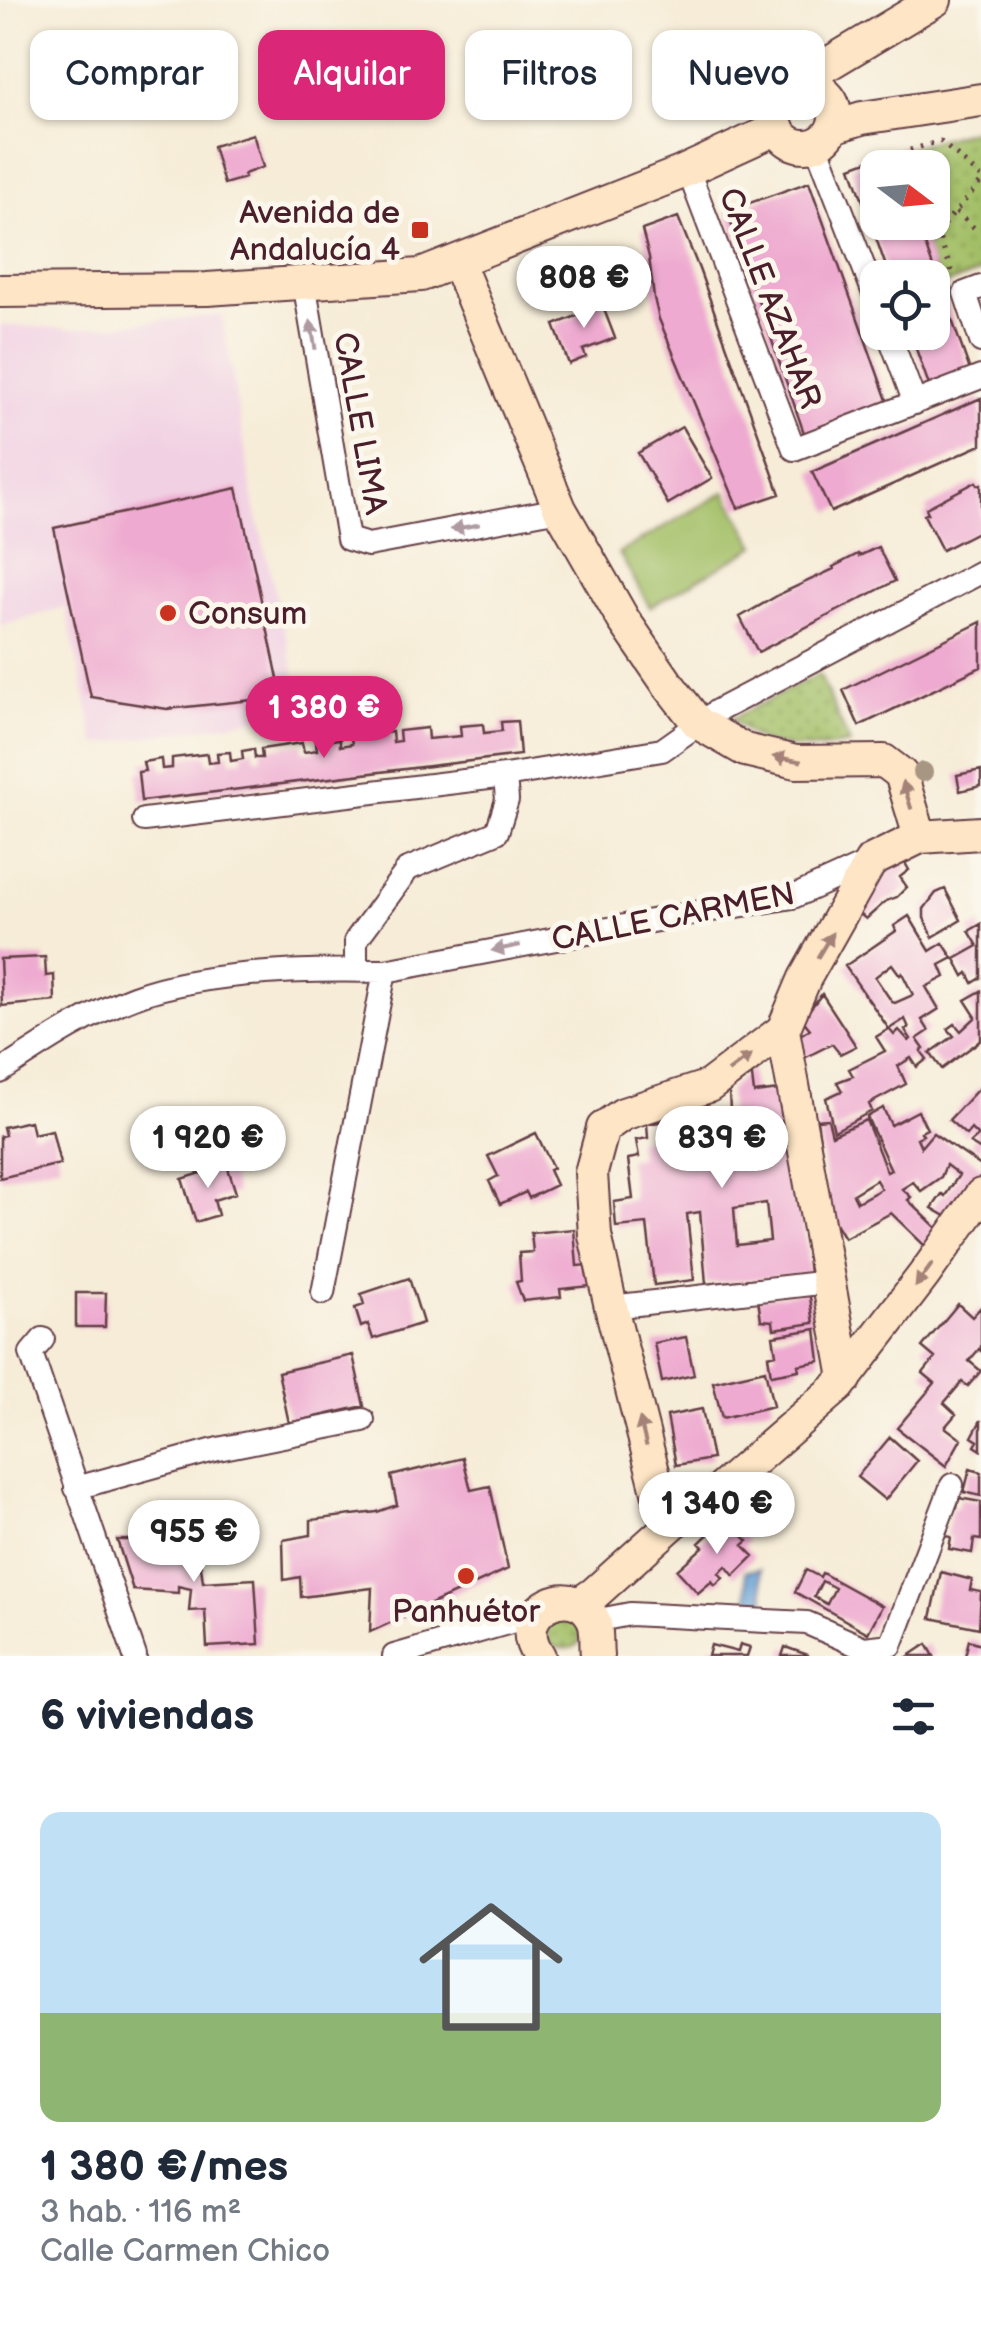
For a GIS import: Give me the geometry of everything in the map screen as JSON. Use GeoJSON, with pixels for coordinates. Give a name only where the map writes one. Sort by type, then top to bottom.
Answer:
{"type":"FeatureCollection","features":[{"type":"Feature","properties":{"kind":"street"},"geometry":{"type":"LineString","coordinates":[[825,66],[936,0]]}},
{"type":"Feature","properties":{"kind":"street"},"geometry":{"type":"LineString","coordinates":[[825,94],[834,109],[825,135],[864,260]]}},
{"type":"Feature","properties":{"kind":"street"},"geometry":{"type":"LineString","coordinates":[[776,120],[787,140],[801,146],[862,118],[981,100]]}},
{"type":"Feature","properties":{"kind":"street"},"geometry":{"type":"LineString","coordinates":[[4,289],[207,289],[422,274],[688,170],[778,128]]}},
{"type":"Feature","properties":{"kind":"street","name":"CALLE AZAHAR"},"geometry":{"type":"LineString","coordinates":[[688,170],[794,449],[915,403]]}},
{"type":"Feature","properties":{"kind":"street"},"geometry":{"type":"LineString","coordinates":[[458,261],[560,510],[623,619],[698,723],[745,750],[796,762],[884,761],[901,774],[920,837]]}},
{"type":"Feature","properties":{"kind":"street","name":"CALLE LIMA"},"geometry":{"type":"LineString","coordinates":[[304,282],[348,539],[368,545],[560,510]]}},
{"type":"Feature","properties":{"kind":"street"},"geometry":{"type":"LineString","coordinates":[[981,288],[965,292],[981,341]]}},
{"type":"Feature","properties":{"kind":"street"},"geometry":{"type":"LineString","coordinates":[[895,350],[915,403],[981,377]]}},
{"type":"Feature","properties":{"kind":"street"},"geometry":{"type":"LineString","coordinates":[[144,820],[505,776],[662,750],[698,723],[981,572]]}},
{"type":"Feature","properties":{"kind":"street"},"geometry":{"type":"LineString","coordinates":[[356,970],[356,940],[408,870],[496,832],[507,800],[505,776]]}},
{"type":"Feature","properties":{"kind":"street","name":"CALLE CARMEN"},"geometry":{"type":"LineString","coordinates":[[0,1072],[60,1032],[134,997],[179,985],[236,975],[385,971],[793,898],[920,837],[981,833]]}},
{"type":"Feature","properties":{"kind":"street"},"geometry":{"type":"LineString","coordinates":[[674,1522],[662,1507],[595,1236],[590,1173],[603,1128],[622,1114],[710,1086],[784,1030],[805,978],[871,862]]}},
{"type":"Feature","properties":{"kind":"street"},"geometry":{"type":"LineString","coordinates":[[323,1294],[385,971]]}},
{"type":"Feature","properties":{"kind":"street"},"geometry":{"type":"LineString","coordinates":[[784,1030],[846,1378]]}},
{"type":"Feature","properties":{"kind":"street"},"geometry":{"type":"LineString","coordinates":[[590,1635],[595,1593],[846,1378],[981,1196]]}},
{"type":"Feature","properties":{"kind":"street"},"geometry":{"type":"LineString","coordinates":[[611,1308],[828,1282]]}},
{"type":"Feature","properties":{"kind":"street"},"geometry":{"type":"LineString","coordinates":[[43,1339],[31,1354],[134,1656]]}},
{"type":"Feature","properties":{"kind":"street"},"geometry":{"type":"LineString","coordinates":[[76,1488],[218,1449],[363,1420]]}},
{"type":"Feature","properties":{"kind":"street"},"geometry":{"type":"LineString","coordinates":[[590,1635],[630,1614],[807,1623],[864,1648],[891,1645],[952,1485]]}},
{"type":"Feature","properties":{"kind":"street"},"geometry":{"type":"LineString","coordinates":[[539,1656],[530,1632],[536,1615],[560,1600],[570,1600],[590,1635]]}},
{"type":"Feature","properties":{"kind":"street"},"geometry":{"type":"LineString","coordinates":[[394,1656],[536,1615]]}},
{"type":"Feature","properties":{"kind":"path"},"geometry":{"type":"LineString","coordinates":[[907,150],[940,141],[949,150]]}},
{"type":"Feature","properties":{"kind":"path"},"geometry":{"type":"LineString","coordinates":[[950,151],[981,180],[950,219]]}},
{"type":"Feature","properties":{"kind":"path"},"geometry":{"type":"LineString","coordinates":[[956,212],[979,232]]}},
{"type":"Feature","properties":{"kind":"path"},"geometry":{"type":"LineString","coordinates":[[940,240],[956,282]]}},
{"type":"Feature","properties":{"kind":"shaded area"},"geometry":{"type":"Polygon","coordinates":[[[222,315],[255,509],[304,711],[96,745],[65,607],[0,626],[0,325],[74,329],[222,315]]]}},
{"type":"Feature","properties":{"kind":"green space"},"geometry":{"type":"Polygon","coordinates":[[[981,128],[981,272],[950,283],[950,260],[931,260],[923,240],[950,240],[950,150],[898,150],[981,128]]]}},
{"type":"Feature","properties":{"kind":"green space"},"geometry":{"type":"Polygon","coordinates":[[[725,492],[756,546],[650,607],[619,553],[725,492]]]}},
{"type":"Feature","properties":{"kind":"green space"},"geometry":{"type":"Polygon","coordinates":[[[819,674],[850,744],[816,748],[779,746],[755,737],[732,719],[819,674]]]}},
{"type":"Feature","properties":{"kind":"green space"},"geometry":{"type":"Polygon","coordinates":[[[554,1615],[576,1618],[581,1635],[577,1645],[563,1648],[548,1642],[546,1625],[554,1615]]]}},
{"type":"Feature","properties":{"kind":"water"},"geometry":{"type":"Polygon","coordinates":[[[760,1569],[765,1600],[749,1602],[745,1571],[760,1569]]]}},
{"type":"Feature","properties":{"kind":"building"},"geometry":{"type":"Polygon","coordinates":[[[253,134],[263,167],[224,184],[213,146],[253,134]]]}},
{"type":"Feature","properties":{"kind":"building"},"geometry":{"type":"Polygon","coordinates":[[[860,164],[860,193],[851,167],[860,164]]]}},
{"type":"Feature","properties":{"kind":"building"},"geometry":{"type":"Polygon","coordinates":[[[809,182],[860,325],[860,350],[869,350],[888,403],[804,433],[727,211],[809,182]]]}},
{"type":"Feature","properties":{"kind":"building"},"geometry":{"type":"Polygon","coordinates":[[[678,217],[780,494],[738,508],[659,319],[654,298],[642,230],[678,217]]]}},
{"type":"Feature","properties":{"kind":"building"},"geometry":{"type":"Polygon","coordinates":[[[877,240],[923,240],[931,260],[884,260],[877,240]]]}},
{"type":"Feature","properties":{"kind":"building"},"geometry":{"type":"Polygon","coordinates":[[[600,299],[615,338],[583,350],[586,357],[569,364],[554,325],[579,315],[577,308],[600,299]]]}},
{"type":"Feature","properties":{"kind":"building"},"geometry":{"type":"Polygon","coordinates":[[[950,314],[971,373],[930,388],[916,350],[950,350],[950,314]]]}},
{"type":"Feature","properties":{"kind":"building"},"geometry":{"type":"Polygon","coordinates":[[[981,398],[981,445],[831,512],[812,472],[981,398]]]}},
{"type":"Feature","properties":{"kind":"building"},"geometry":{"type":"Polygon","coordinates":[[[682,427],[712,478],[668,504],[638,453],[682,427]]]}},
{"type":"Feature","properties":{"kind":"building"},"geometry":{"type":"Polygon","coordinates":[[[976,482],[981,484],[981,530],[942,550],[924,515],[928,513],[926,508],[976,482]]]}},
{"type":"Feature","properties":{"kind":"building","name":"Consum"},"geometry":{"type":"Polygon","coordinates":[[[237,488],[282,697],[167,709],[91,697],[54,528],[237,488]]]}},
{"type":"Feature","properties":{"kind":"building"},"geometry":{"type":"Polygon","coordinates":[[[878,547],[895,581],[758,652],[740,617],[878,547]]]}},
{"type":"Feature","properties":{"kind":"building"},"geometry":{"type":"Polygon","coordinates":[[[981,622],[981,667],[859,726],[843,690],[981,622]]]}},
{"type":"Feature","properties":{"kind":"building"},"geometry":{"type":"Polygon","coordinates":[[[517,721],[520,755],[141,801],[138,772],[145,771],[143,762],[161,759],[162,769],[172,768],[172,758],[207,754],[208,763],[218,762],[217,753],[230,752],[231,761],[243,759],[242,751],[254,749],[255,758],[262,758],[261,749],[302,743],[304,752],[317,750],[316,742],[340,739],[340,746],[352,744],[351,738],[392,732],[393,742],[400,741],[399,731],[427,728],[428,739],[461,736],[460,726],[483,724],[484,733],[502,731],[501,722],[517,721]]]}},
{"type":"Feature","properties":{"kind":"building"},"geometry":{"type":"Polygon","coordinates":[[[981,770],[981,786],[960,791],[957,775],[981,770]]]}},
{"type":"Feature","properties":{"kind":"building"},"geometry":{"type":"Polygon","coordinates":[[[901,856],[909,870],[900,877],[907,887],[866,919],[856,911],[878,867],[901,856]]]}},
{"type":"Feature","properties":{"kind":"building"},"geometry":{"type":"Polygon","coordinates":[[[945,889],[961,920],[933,937],[924,909],[936,893],[945,889]]]}},
{"type":"Feature","properties":{"kind":"building"},"geometry":{"type":"Polygon","coordinates":[[[909,916],[930,951],[943,943],[953,958],[940,965],[945,977],[926,987],[939,1009],[922,1020],[929,1031],[917,1039],[927,1059],[917,1067],[911,1058],[898,1066],[906,1084],[869,1104],[872,1111],[834,1131],[826,1098],[842,1091],[837,1082],[853,1076],[849,1069],[885,1051],[876,1037],[889,1029],[845,966],[896,931],[894,926],[909,916]],[[892,964],[875,977],[895,1003],[913,995],[892,964]],[[905,1019],[889,1029],[894,1035],[899,1030],[909,1041],[905,1030],[909,1028],[905,1019]]]}},
{"type":"Feature","properties":{"kind":"building"},"geometry":{"type":"Polygon","coordinates":[[[981,924],[981,978],[973,983],[955,959],[978,946],[969,931],[981,924]]]}},
{"type":"Feature","properties":{"kind":"building"},"geometry":{"type":"Polygon","coordinates":[[[45,957],[46,976],[54,975],[55,1001],[2,1006],[0,959],[45,957]]]}},
{"type":"Feature","properties":{"kind":"building"},"geometry":{"type":"Polygon","coordinates":[[[981,991],[981,1040],[942,1069],[930,1053],[954,1036],[948,1029],[955,1024],[961,1031],[976,1017],[965,1000],[981,991]]]}},
{"type":"Feature","properties":{"kind":"building"},"geometry":{"type":"Polygon","coordinates":[[[822,994],[856,1046],[840,1054],[832,1044],[804,1058],[797,1042],[810,1029],[802,1019],[822,994]]]}},
{"type":"Feature","properties":{"kind":"building"},"geometry":{"type":"Polygon","coordinates":[[[751,1068],[754,1093],[788,1089],[809,1273],[706,1284],[700,1212],[687,1214],[694,1280],[654,1285],[647,1224],[616,1227],[614,1202],[633,1199],[628,1159],[639,1157],[636,1140],[648,1138],[647,1124],[730,1111],[729,1091],[751,1068]],[[766,1203],[734,1208],[737,1245],[770,1241],[766,1203]]]}},
{"type":"Feature","properties":{"kind":"building"},"geometry":{"type":"Polygon","coordinates":[[[981,1086],[981,1150],[970,1143],[978,1136],[971,1129],[966,1135],[949,1120],[981,1086]]]}},
{"type":"Feature","properties":{"kind":"building"},"geometry":{"type":"Polygon","coordinates":[[[883,1108],[891,1125],[918,1111],[927,1129],[917,1138],[921,1147],[933,1133],[981,1166],[981,1180],[951,1219],[932,1208],[959,1175],[946,1165],[941,1177],[921,1191],[913,1182],[902,1189],[942,1233],[926,1247],[891,1213],[844,1238],[827,1210],[830,1209],[817,1120],[828,1119],[832,1135],[866,1120],[887,1172],[891,1170],[867,1117],[883,1108]],[[876,1180],[853,1194],[857,1202],[881,1189],[876,1180]]]}},
{"type":"Feature","properties":{"kind":"building"},"geometry":{"type":"Polygon","coordinates":[[[30,1121],[33,1134],[52,1130],[60,1164],[0,1178],[3,1127],[30,1121]]]}},
{"type":"Feature","properties":{"kind":"building"},"geometry":{"type":"Polygon","coordinates":[[[536,1133],[553,1168],[549,1170],[556,1185],[529,1198],[526,1192],[500,1204],[489,1181],[498,1176],[488,1156],[536,1133]]]}},
{"type":"Feature","properties":{"kind":"building"},"geometry":{"type":"Polygon","coordinates":[[[227,1165],[236,1193],[214,1200],[218,1215],[196,1222],[182,1179],[227,1165]]]}},
{"type":"Feature","properties":{"kind":"building"},"geometry":{"type":"Polygon","coordinates":[[[574,1229],[577,1266],[589,1265],[591,1286],[560,1289],[561,1297],[523,1301],[516,1282],[521,1281],[519,1253],[533,1252],[531,1233],[574,1229]]]}},
{"type":"Feature","properties":{"kind":"building"},"geometry":{"type":"Polygon","coordinates":[[[409,1278],[423,1323],[373,1339],[368,1324],[361,1327],[355,1308],[364,1305],[361,1294],[409,1278]]]}},
{"type":"Feature","properties":{"kind":"building"},"geometry":{"type":"Polygon","coordinates":[[[809,1291],[814,1323],[774,1329],[773,1321],[761,1320],[758,1299],[809,1291]]]}},
{"type":"Feature","properties":{"kind":"building"},"geometry":{"type":"Polygon","coordinates":[[[76,1293],[106,1293],[105,1327],[76,1327],[76,1293]]]}},
{"type":"Feature","properties":{"kind":"building"},"geometry":{"type":"Polygon","coordinates":[[[958,1304],[972,1317],[981,1307],[981,1351],[969,1361],[981,1371],[968,1386],[962,1382],[944,1403],[956,1414],[945,1427],[961,1439],[946,1466],[897,1428],[935,1383],[923,1373],[935,1358],[922,1347],[958,1304]]]}},
{"type":"Feature","properties":{"kind":"building"},"geometry":{"type":"Polygon","coordinates":[[[816,1329],[820,1361],[771,1375],[768,1356],[776,1354],[773,1336],[816,1329]]]}},
{"type":"Feature","properties":{"kind":"building"},"geometry":{"type":"Polygon","coordinates":[[[686,1337],[694,1375],[662,1382],[654,1343],[686,1337]]]}},
{"type":"Feature","properties":{"kind":"building"},"geometry":{"type":"Polygon","coordinates":[[[353,1355],[364,1406],[289,1423],[278,1372],[353,1355]]]}},
{"type":"Feature","properties":{"kind":"building"},"geometry":{"type":"Polygon","coordinates":[[[765,1370],[773,1406],[722,1418],[713,1382],[765,1370]]]}},
{"type":"Feature","properties":{"kind":"building"},"geometry":{"type":"Polygon","coordinates":[[[702,1409],[712,1459],[676,1465],[667,1416],[702,1409]]]}},
{"type":"Feature","properties":{"kind":"building"},"geometry":{"type":"Polygon","coordinates":[[[981,1420],[981,1450],[972,1437],[981,1420]]]}},
{"type":"Feature","properties":{"kind":"building"},"geometry":{"type":"Polygon","coordinates":[[[890,1437],[917,1461],[885,1500],[857,1477],[890,1437]]]}},
{"type":"Feature","properties":{"kind":"building"},"geometry":{"type":"Polygon","coordinates":[[[463,1458],[471,1490],[490,1486],[508,1569],[370,1632],[372,1588],[301,1597],[300,1577],[284,1580],[283,1540],[311,1535],[311,1520],[377,1512],[397,1505],[391,1476],[463,1458]]]}},
{"type":"Feature","properties":{"kind":"building"},"geometry":{"type":"Polygon","coordinates":[[[970,1469],[981,1472],[981,1496],[964,1492],[970,1469]]]}},
{"type":"Feature","properties":{"kind":"building"},"geometry":{"type":"Polygon","coordinates":[[[959,1498],[981,1502],[981,1540],[974,1539],[972,1553],[949,1549],[951,1537],[946,1536],[952,1507],[957,1508],[959,1498]]]}},
{"type":"Feature","properties":{"kind":"building"},"geometry":{"type":"Polygon","coordinates":[[[725,1518],[748,1541],[743,1545],[754,1556],[734,1576],[726,1566],[719,1573],[723,1578],[715,1585],[712,1581],[698,1593],[677,1570],[703,1547],[699,1543],[725,1518]]]}},
{"type":"Feature","properties":{"kind":"building"},"geometry":{"type":"Polygon","coordinates":[[[196,1528],[203,1582],[255,1579],[259,1644],[207,1647],[205,1610],[189,1611],[191,1589],[178,1586],[178,1593],[133,1590],[117,1540],[154,1540],[160,1529],[196,1528]]]}},
{"type":"Feature","properties":{"kind":"building"},"geometry":{"type":"Polygon","coordinates":[[[806,1570],[820,1577],[822,1573],[882,1606],[868,1633],[795,1592],[806,1570]],[[822,1581],[814,1597],[827,1604],[835,1588],[822,1581]]]}},
{"type":"Feature","properties":{"kind":"building"},"geometry":{"type":"Polygon","coordinates":[[[941,1572],[972,1580],[970,1590],[981,1592],[979,1628],[931,1618],[941,1572]]]}},
{"type":"Feature","properties":{"kind":"building"},"geometry":{"type":"Polygon","coordinates":[[[969,1640],[981,1644],[981,1656],[965,1656],[969,1640]]]}},
{"type":"Feature","properties":{"kind":"building"},"geometry":{"type":"Polygon","coordinates":[[[740,1644],[750,1647],[747,1656],[708,1656],[711,1645],[738,1652],[740,1644]]]}},
{"type":"Feature","properties":{"kind":"building"},"geometry":{"type":"Polygon","coordinates":[[[927,1644],[934,1656],[909,1656],[927,1644]]]}},
{"type":"Feature","properties":{"kind":"building"},"geometry":{"type":"Polygon","coordinates":[[[785,1647],[808,1655],[808,1656],[782,1656],[785,1647]]]}},
{"type":"Feature","properties":{"kind":"place","name":"Avenida de Andalucía 4"},"geometry":{"type":"Point","coordinates":[420,230]}},
{"type":"Feature","properties":{"kind":"place","name":"Consum"},"geometry":{"type":"Point","coordinates":[168,613]}},
{"type":"Feature","properties":{"kind":"place","name":"Panhuétor"},"geometry":{"type":"Point","coordinates":[466,1576]}}]}
